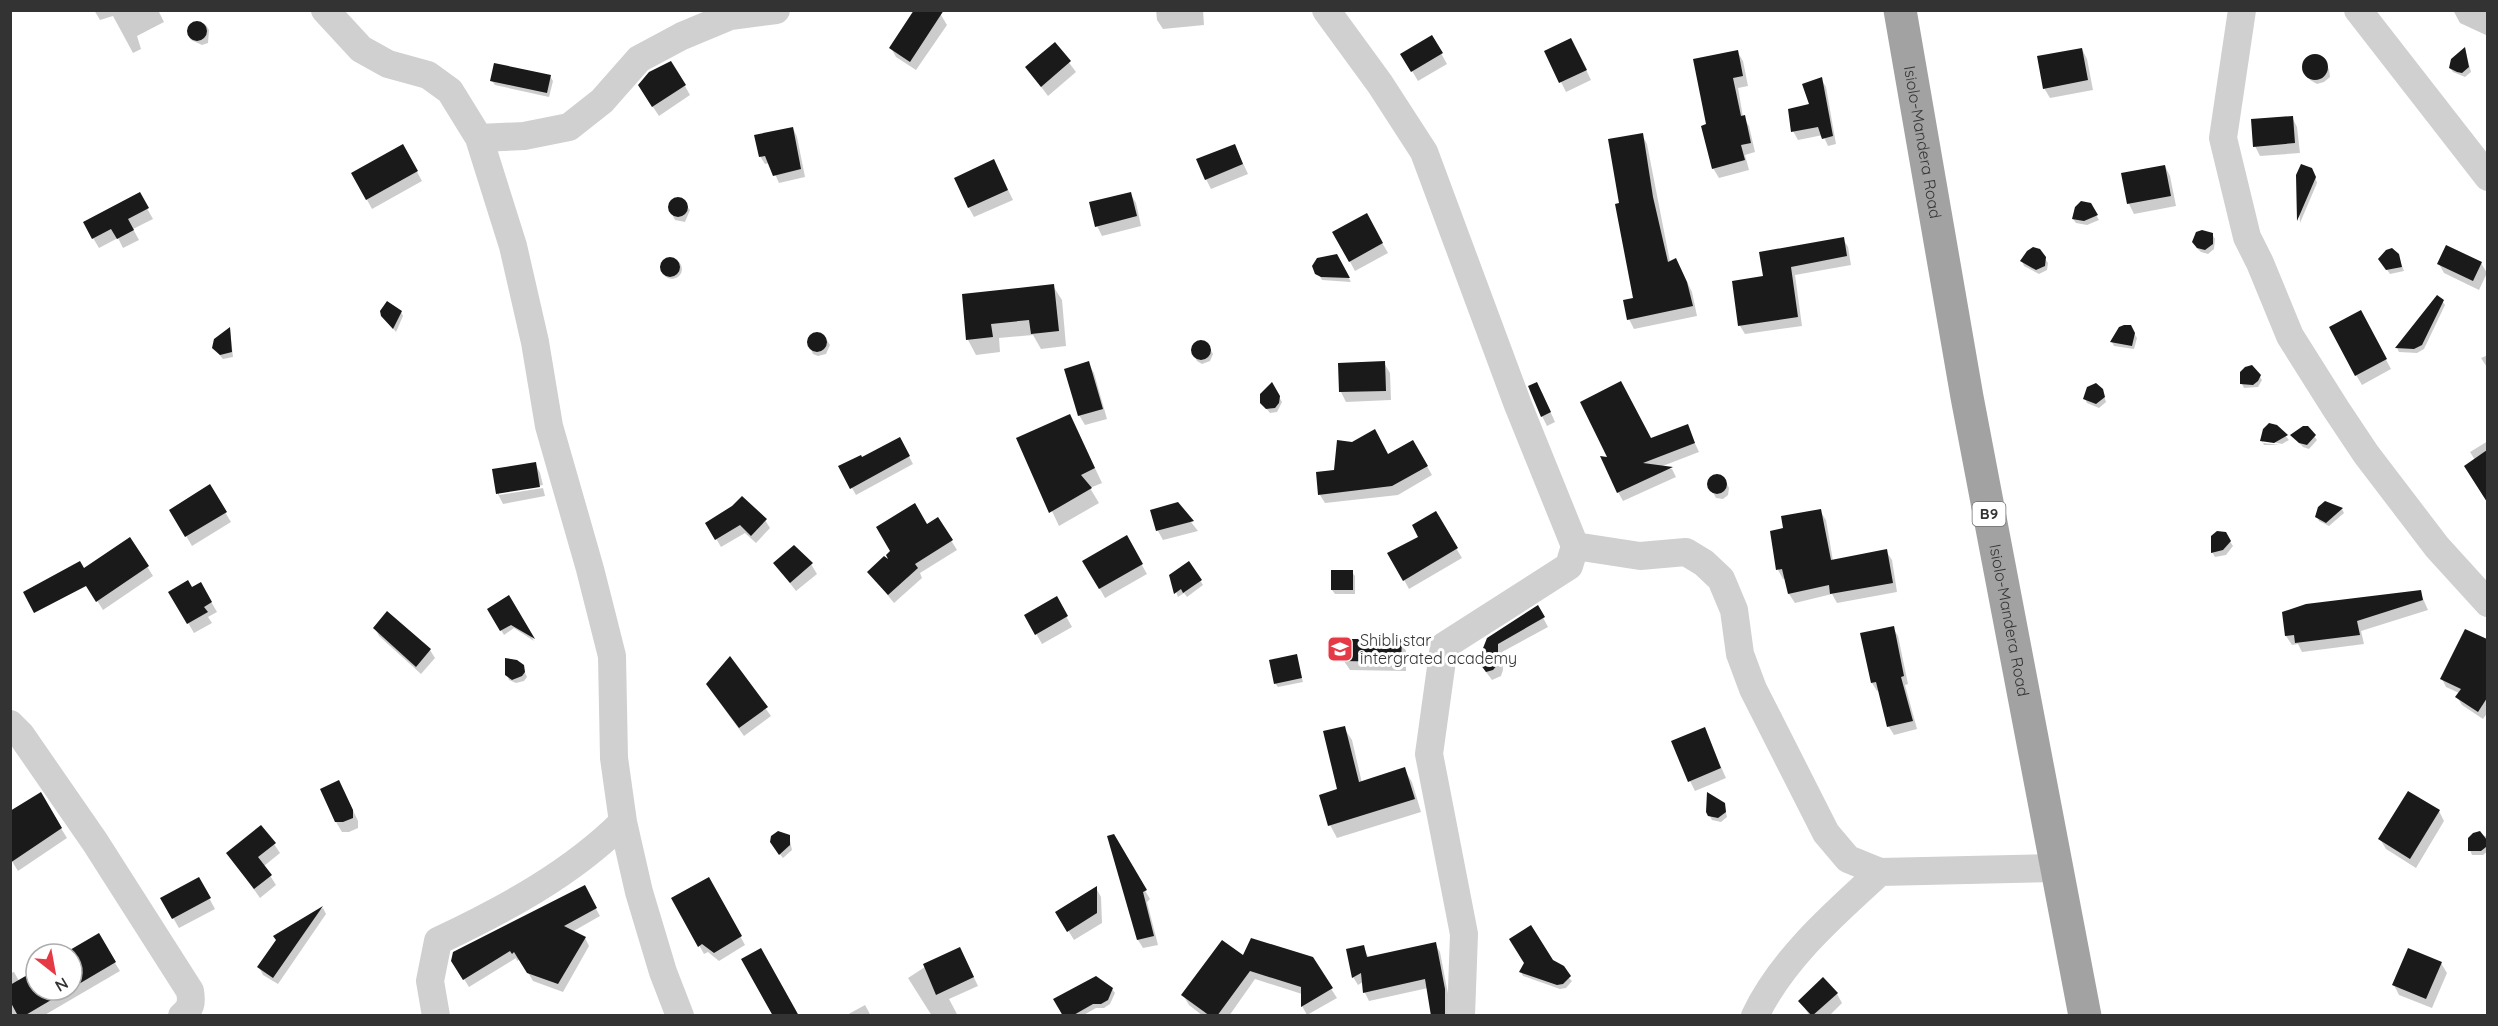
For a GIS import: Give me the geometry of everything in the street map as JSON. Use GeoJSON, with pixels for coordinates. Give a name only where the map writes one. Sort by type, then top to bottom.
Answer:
{"type":"FeatureCollection","features":[{"type":"Feature","properties":{"kind":"highway","name":"Isiolo-Mandera Road"},"geometry":{"type":"LineString","coordinates":[[1900,10],[1967,397],[2085,1016]]}},
{"type":"Feature","properties":{"kind":"street"},"geometry":{"type":"LineString","coordinates":[[325,10],[361,49],[388,64],[428,75],[450,91],[479,138],[513,246],[535,342],[549,426],[612,656],[614,758],[623,822],[639,892],[663,972],[680,1016]]}},
{"type":"Feature","properties":{"kind":"street"},"geometry":{"type":"LineString","coordinates":[[479,138],[524,136],[569,127],[602,101],[639,59],[682,36],[730,16],[776,10]]}},
{"type":"Feature","properties":{"kind":"street"},"geometry":{"type":"LineString","coordinates":[[1326,10],[1380,84],[1424,152],[1518,405],[1575,546],[1569,566],[1444,646],[1429,754],[1464,934],[1461,1016]]}},
{"type":"Feature","properties":{"kind":"street"},"geometry":{"type":"LineString","coordinates":[[2242,10],[2223,138],[2247,237],[2290,336],[2336,409],[2366,454],[2438,547],[2487,603]]}},
{"type":"Feature","properties":{"kind":"street"},"geometry":{"type":"LineString","coordinates":[[2358,10],[2487,177]]}},
{"type":"Feature","properties":{"kind":"street"},"geometry":{"type":"LineString","coordinates":[[1575,546],[1640,556],[1686,552],[1704,562],[1721,579],[1734,610],[1740,654],[1753,689],[1826,833],[1848,859],[1880,872],[2057,868]]}},
{"type":"Feature","properties":{"kind":"street"},"geometry":{"type":"LineString","coordinates":[[10,724],[21,735],[95,842],[190,991],[192,1001],[190,1009],[182,1016]]}},
{"type":"Feature","properties":{"kind":"street"},"geometry":{"type":"LineString","coordinates":[[436,1016],[430,981],[438,940],[500,912],[596,849],[623,822]]}},
{"type":"Feature","properties":{"kind":"street"},"geometry":{"type":"LineString","coordinates":[[1755,1016],[1762,1000],[1817,929],[1880,872]]}},
{"type":"Feature","properties":{"kind":"building"},"geometry":{"type":"Polygon","coordinates":[[[914,10],[944,10],[910,62],[889,48],[914,10]]]}},
{"type":"Feature","properties":{"kind":"building"},"geometry":{"type":"Polygon","coordinates":[[[197,21],[204,24],[207,31],[204,38],[197,41],[190,38],[187,31],[190,24],[197,21]]]}},
{"type":"Feature","properties":{"kind":"building"},"geometry":{"type":"Polygon","coordinates":[[[1432,35],[1443,53],[1411,72],[1400,54],[1432,35]]]}},
{"type":"Feature","properties":{"kind":"building"},"geometry":{"type":"Polygon","coordinates":[[[1571,38],[1587,70],[1559,83],[1544,51],[1571,38]]]}},
{"type":"Feature","properties":{"kind":"building"},"geometry":{"type":"Polygon","coordinates":[[[1055,42],[1071,61],[1041,87],[1025,67],[1055,42]]]}},
{"type":"Feature","properties":{"kind":"building"},"geometry":{"type":"Polygon","coordinates":[[[2465,47],[2469,67],[2462,73],[2449,68],[2451,59],[2465,47]]]}},
{"type":"Feature","properties":{"kind":"building"},"geometry":{"type":"Polygon","coordinates":[[[2082,48],[2088,80],[2043,89],[2037,56],[2082,48]]]}},
{"type":"Feature","properties":{"kind":"building"},"geometry":{"type":"Polygon","coordinates":[[[1738,50],[1743,76],[1733,78],[1741,116],[1745,115],[1751,143],[1741,145],[1745,160],[1712,169],[1701,126],[1706,124],[1693,59],[1738,50]]]}},
{"type":"Feature","properties":{"kind":"building"},"geometry":{"type":"Polygon","coordinates":[[[2315,54],[2324,58],[2328,67],[2324,76],[2315,80],[2306,76],[2302,67],[2306,58],[2315,54]]]}},
{"type":"Feature","properties":{"kind":"building"},"geometry":{"type":"Polygon","coordinates":[[[671,61],[686,85],[652,107],[638,85],[649,72],[671,61]]]}},
{"type":"Feature","properties":{"kind":"building"},"geometry":{"type":"Polygon","coordinates":[[[494,63],[551,75],[547,93],[490,81],[494,63]]]}},
{"type":"Feature","properties":{"kind":"building"},"geometry":{"type":"Polygon","coordinates":[[[1822,77],[1833,136],[1822,139],[1818,127],[1791,132],[1788,109],[1809,104],[1802,84],[1822,77]]]}},
{"type":"Feature","properties":{"kind":"building"},"geometry":{"type":"Polygon","coordinates":[[[2293,116],[2295,143],[2253,147],[2251,119],[2293,116]]]}},
{"type":"Feature","properties":{"kind":"building"},"geometry":{"type":"Polygon","coordinates":[[[793,127],[801,169],[773,176],[765,156],[759,157],[754,135],[793,127]]]}},
{"type":"Feature","properties":{"kind":"building"},"geometry":{"type":"Polygon","coordinates":[[[1643,133],[1653,197],[1668,262],[1676,258],[1687,282],[1693,306],[1627,320],[1623,300],[1633,298],[1615,204],[1619,203],[1608,139],[1643,133]]]}},
{"type":"Feature","properties":{"kind":"building"},"geometry":{"type":"Polygon","coordinates":[[[403,144],[418,171],[366,200],[351,173],[403,144]]]}},
{"type":"Feature","properties":{"kind":"building"},"geometry":{"type":"Polygon","coordinates":[[[1235,144],[1243,164],[1205,180],[1196,159],[1235,144]]]}},
{"type":"Feature","properties":{"kind":"building"},"geometry":{"type":"Polygon","coordinates":[[[994,159],[1008,190],[968,208],[954,178],[994,159]]]}},
{"type":"Feature","properties":{"kind":"building"},"geometry":{"type":"Polygon","coordinates":[[[2301,164],[2312,168],[2316,177],[2297,221],[2296,175],[2301,164]]]}},
{"type":"Feature","properties":{"kind":"building"},"geometry":{"type":"Polygon","coordinates":[[[2165,165],[2171,196],[2127,204],[2121,173],[2165,165]]]}},
{"type":"Feature","properties":{"kind":"building"},"geometry":{"type":"Polygon","coordinates":[[[140,192],[149,208],[128,219],[134,230],[117,239],[111,229],[92,239],[83,222],[140,192]]]}},
{"type":"Feature","properties":{"kind":"building"},"geometry":{"type":"Polygon","coordinates":[[[1131,192],[1137,216],[1095,227],[1089,202],[1131,192]]]}},
{"type":"Feature","properties":{"kind":"building"},"geometry":{"type":"Polygon","coordinates":[[[674,197],[682,197],[688,203],[688,211],[682,217],[674,217],[668,211],[668,203],[674,197]]]}},
{"type":"Feature","properties":{"kind":"building"},"geometry":{"type":"Polygon","coordinates":[[[2081,201],[2091,203],[2098,215],[2084,221],[2072,219],[2075,207],[2081,201]]]}},
{"type":"Feature","properties":{"kind":"building"},"geometry":{"type":"Polygon","coordinates":[[[1367,213],[1383,243],[1349,262],[1332,232],[1367,213]]]}},
{"type":"Feature","properties":{"kind":"building"},"geometry":{"type":"Polygon","coordinates":[[[2202,230],[2213,233],[2213,244],[2205,250],[2197,248],[2192,242],[2196,232],[2202,230]]]}},
{"type":"Feature","properties":{"kind":"building"},"geometry":{"type":"Polygon","coordinates":[[[1844,237],[1847,256],[1791,267],[1798,317],[1738,326],[1732,281],[1763,276],[1759,252],[1844,237]]]}},
{"type":"Feature","properties":{"kind":"building"},"geometry":{"type":"Polygon","coordinates":[[[2446,245],[2482,262],[2473,281],[2437,264],[2446,245]]]}},
{"type":"Feature","properties":{"kind":"building"},"geometry":{"type":"Polygon","coordinates":[[[2033,247],[2040,249],[2046,257],[2045,266],[2036,270],[2020,261],[2033,247]]]}},
{"type":"Feature","properties":{"kind":"building"},"geometry":{"type":"Polygon","coordinates":[[[2392,248],[2399,254],[2402,267],[2386,270],[2378,259],[2386,250],[2392,248]]]}},
{"type":"Feature","properties":{"kind":"building"},"geometry":{"type":"Polygon","coordinates":[[[1337,254],[1350,278],[1321,277],[1315,274],[1312,266],[1317,258],[1337,254]]]}},
{"type":"Feature","properties":{"kind":"building"},"geometry":{"type":"Polygon","coordinates":[[[666,257],[674,257],[680,263],[680,271],[674,277],[666,277],[660,271],[660,263],[666,257]]]}},
{"type":"Feature","properties":{"kind":"building"},"geometry":{"type":"Polygon","coordinates":[[[1054,284],[1059,331],[1031,334],[1029,320],[991,324],[993,337],[966,340],[962,294],[1054,284]]]}},
{"type":"Feature","properties":{"kind":"building"},"geometry":{"type":"Polygon","coordinates":[[[2437,295],[2444,300],[2422,345],[2414,349],[2395,348],[2437,295]]]}},
{"type":"Feature","properties":{"kind":"building"},"geometry":{"type":"Polygon","coordinates":[[[387,301],[402,311],[393,329],[381,316],[380,311],[387,301]]]}},
{"type":"Feature","properties":{"kind":"building"},"geometry":{"type":"Polygon","coordinates":[[[2361,310],[2387,359],[2355,376],[2329,327],[2361,310]]]}},
{"type":"Feature","properties":{"kind":"building"},"geometry":{"type":"Polygon","coordinates":[[[2131,325],[2135,333],[2132,346],[2110,342],[2119,327],[2131,325]]]}},
{"type":"Feature","properties":{"kind":"building"},"geometry":{"type":"Polygon","coordinates":[[[230,327],[232,352],[220,355],[212,348],[214,339],[230,327]]]}},
{"type":"Feature","properties":{"kind":"building"},"geometry":{"type":"Polygon","coordinates":[[[813,332],[821,332],[827,338],[827,346],[821,352],[813,352],[807,346],[807,338],[813,332]]]}},
{"type":"Feature","properties":{"kind":"building"},"geometry":{"type":"Polygon","coordinates":[[[1201,340],[1208,343],[1211,350],[1208,357],[1201,360],[1194,357],[1191,350],[1194,343],[1201,340]]]}},
{"type":"Feature","properties":{"kind":"building"},"geometry":{"type":"Polygon","coordinates":[[[1089,361],[1103,409],[1078,416],[1064,369],[1089,361]]]}},
{"type":"Feature","properties":{"kind":"building"},"geometry":{"type":"Polygon","coordinates":[[[1385,361],[1386,391],[1339,392],[1338,363],[1385,361]]]}},
{"type":"Feature","properties":{"kind":"building"},"geometry":{"type":"Polygon","coordinates":[[[2252,365],[2261,375],[2258,381],[2253,385],[2240,384],[2240,372],[2252,365]]]}},
{"type":"Feature","properties":{"kind":"building"},"geometry":{"type":"Polygon","coordinates":[[[1621,381],[1651,438],[1688,424],[1695,443],[1643,463],[1673,467],[1617,493],[1600,456],[1607,457],[1580,402],[1621,381]]]}},
{"type":"Feature","properties":{"kind":"building"},"geometry":{"type":"Polygon","coordinates":[[[1272,382],[1280,396],[1279,403],[1275,408],[1266,409],[1260,403],[1260,394],[1272,382]]]}},
{"type":"Feature","properties":{"kind":"building"},"geometry":{"type":"Polygon","coordinates":[[[1537,382],[1551,412],[1541,417],[1528,386],[1537,382]]]}},
{"type":"Feature","properties":{"kind":"building"},"geometry":{"type":"Polygon","coordinates":[[[2096,383],[2103,389],[2105,397],[2096,404],[2083,399],[2087,387],[2096,383]]]}},
{"type":"Feature","properties":{"kind":"building"},"geometry":{"type":"Polygon","coordinates":[[[1070,414],[1095,468],[1081,475],[1092,488],[1049,513],[1016,438],[1070,414]]]}},
{"type":"Feature","properties":{"kind":"building"},"geometry":{"type":"Polygon","coordinates":[[[2269,423],[2277,425],[2288,435],[2274,443],[2260,441],[2263,429],[2269,423]]]}},
{"type":"Feature","properties":{"kind":"building"},"geometry":{"type":"Polygon","coordinates":[[[2303,426],[2308,426],[2316,435],[2307,445],[2299,443],[2290,435],[2303,426]]]}},
{"type":"Feature","properties":{"kind":"building"},"geometry":{"type":"Polygon","coordinates":[[[1375,429],[1388,454],[1413,440],[1428,466],[1392,486],[1318,495],[1316,472],[1334,470],[1337,440],[1352,442],[1375,429]]]}},
{"type":"Feature","properties":{"kind":"building"},"geometry":{"type":"Polygon","coordinates":[[[900,437],[910,456],[850,489],[838,466],[861,455],[862,457],[900,437]]]}},
{"type":"Feature","properties":{"kind":"building"},"geometry":{"type":"Polygon","coordinates":[[[2487,450],[2487,502],[2464,466],[2487,450]]]}},
{"type":"Feature","properties":{"kind":"building"},"geometry":{"type":"Polygon","coordinates":[[[536,462],[540,487],[496,494],[492,469],[536,462]]]}},
{"type":"Feature","properties":{"kind":"building"},"geometry":{"type":"Polygon","coordinates":[[[1713,474],[1721,474],[1727,480],[1727,488],[1721,494],[1713,494],[1707,488],[1707,480],[1713,474]]]}},
{"type":"Feature","properties":{"kind":"building"},"geometry":{"type":"Polygon","coordinates":[[[210,484],[227,512],[185,537],[169,510],[210,484]]]}},
{"type":"Feature","properties":{"kind":"building"},"geometry":{"type":"Polygon","coordinates":[[[742,496],[767,519],[751,536],[740,525],[715,540],[705,523],[732,506],[742,496]]]}},
{"type":"Feature","properties":{"kind":"building"},"geometry":{"type":"Polygon","coordinates":[[[2325,501],[2343,508],[2326,523],[2315,517],[2318,507],[2325,501]]]}},
{"type":"Feature","properties":{"kind":"building"},"geometry":{"type":"Polygon","coordinates":[[[1178,502],[1194,521],[1156,531],[1150,510],[1178,502]]]}},
{"type":"Feature","properties":{"kind":"building"},"geometry":{"type":"Polygon","coordinates":[[[915,503],[927,524],[938,517],[953,540],[915,564],[918,568],[888,595],[867,572],[884,556],[888,559],[886,555],[890,551],[876,527],[915,503]]]}},
{"type":"Feature","properties":{"kind":"building"},"geometry":{"type":"Polygon","coordinates":[[[1821,509],[1831,560],[1887,549],[1893,583],[1830,594],[1829,585],[1788,594],[1782,569],[1776,570],[1770,531],[1783,528],[1781,516],[1821,509]]]}},
{"type":"Feature","properties":{"kind":"building"},"geometry":{"type":"Polygon","coordinates":[[[1436,511],[1458,548],[1403,581],[1387,553],[1418,537],[1412,525],[1436,511]]]}},
{"type":"Feature","properties":{"kind":"building"},"geometry":{"type":"Polygon","coordinates":[[[2217,531],[2226,532],[2231,541],[2223,550],[2211,553],[2211,536],[2217,531]]]}},
{"type":"Feature","properties":{"kind":"building"},"geometry":{"type":"Polygon","coordinates":[[[1127,535],[1143,564],[1099,589],[1082,561],[1127,535]]]}},
{"type":"Feature","properties":{"kind":"building"},"geometry":{"type":"Polygon","coordinates":[[[130,537],[149,566],[96,602],[86,586],[34,613],[23,592],[80,561],[84,568],[130,537]]]}},
{"type":"Feature","properties":{"kind":"building"},"geometry":{"type":"Polygon","coordinates":[[[794,545],[813,563],[790,583],[773,563],[794,545]]]}},
{"type":"Feature","properties":{"kind":"building"},"geometry":{"type":"Polygon","coordinates":[[[1189,561],[1202,580],[1183,593],[1181,589],[1174,594],[1169,575],[1189,561]]]}},
{"type":"Feature","properties":{"kind":"building"},"geometry":{"type":"Polygon","coordinates":[[[1331,570],[1353,570],[1353,590],[1331,590],[1331,570]]]}},
{"type":"Feature","properties":{"kind":"building"},"geometry":{"type":"Polygon","coordinates":[[[188,580],[192,587],[201,582],[212,602],[204,607],[208,612],[187,624],[168,592],[188,580]]]}},
{"type":"Feature","properties":{"kind":"building"},"geometry":{"type":"Polygon","coordinates":[[[2421,590],[2423,600],[2357,621],[2360,635],[2295,643],[2294,635],[2285,636],[2282,612],[2306,604],[2421,590]]]}},
{"type":"Feature","properties":{"kind":"building"},"geometry":{"type":"Polygon","coordinates":[[[509,595],[535,639],[511,625],[500,631],[487,609],[509,595]]]}},
{"type":"Feature","properties":{"kind":"building"},"geometry":{"type":"Polygon","coordinates":[[[1057,596],[1068,616],[1035,635],[1024,615],[1057,596]]]}},
{"type":"Feature","properties":{"kind":"building"},"geometry":{"type":"Polygon","coordinates":[[[1538,605],[1545,617],[1498,644],[1498,664],[1493,670],[1486,672],[1478,661],[1487,638],[1538,605]]]}},
{"type":"Feature","properties":{"kind":"building"},"geometry":{"type":"Polygon","coordinates":[[[387,611],[431,649],[416,667],[373,628],[387,611]]]}},
{"type":"Feature","properties":{"kind":"building"},"geometry":{"type":"Polygon","coordinates":[[[1894,626],[1904,676],[1901,677],[1913,721],[1887,727],[1876,682],[1871,683],[1860,633],[1894,626]]]}},
{"type":"Feature","properties":{"kind":"building"},"geometry":{"type":"Polygon","coordinates":[[[2465,629],[2487,639],[2487,698],[2478,712],[2455,697],[2461,689],[2440,679],[2465,629]]]}},
{"type":"Feature","properties":{"kind":"building"},"geometry":{"type":"Polygon","coordinates":[[[1343,639],[1402,639],[1401,662],[1343,661],[1343,639]]]}},
{"type":"Feature","properties":{"kind":"building"},"geometry":{"type":"Polygon","coordinates":[[[1297,654],[1302,678],[1274,684],[1269,660],[1297,654]]]}},
{"type":"Feature","properties":{"kind":"building"},"geometry":{"type":"Polygon","coordinates":[[[730,656],[768,707],[739,728],[706,684],[730,656]]]}},
{"type":"Feature","properties":{"kind":"building"},"geometry":{"type":"Polygon","coordinates":[[[505,658],[517,660],[524,665],[525,672],[522,676],[512,680],[505,675],[505,658]]]}},
{"type":"Feature","properties":{"kind":"building"},"geometry":{"type":"Polygon","coordinates":[[[1345,726],[1359,782],[1405,767],[1415,799],[1328,826],[1319,795],[1337,789],[1323,731],[1345,726]]]}},
{"type":"Feature","properties":{"kind":"building"},"geometry":{"type":"Polygon","coordinates":[[[1705,727],[1721,768],[1688,782],[1671,741],[1705,727]]]}},
{"type":"Feature","properties":{"kind":"building"},"geometry":{"type":"Polygon","coordinates":[[[339,780],[353,810],[353,818],[335,822],[320,789],[339,780]]]}},
{"type":"Feature","properties":{"kind":"building"},"geometry":{"type":"Polygon","coordinates":[[[2408,791],[2440,810],[2410,859],[2378,839],[2408,791]]]}},
{"type":"Feature","properties":{"kind":"building"},"geometry":{"type":"Polygon","coordinates":[[[41,792],[62,828],[10,863],[10,811],[41,792]]]}},
{"type":"Feature","properties":{"kind":"building"},"geometry":{"type":"Polygon","coordinates":[[[1707,792],[1725,803],[1726,812],[1718,818],[1708,816],[1706,812],[1707,792]]]}},
{"type":"Feature","properties":{"kind":"building"},"geometry":{"type":"Polygon","coordinates":[[[261,825],[276,843],[258,857],[272,875],[254,889],[226,853],[261,825]]]}},
{"type":"Feature","properties":{"kind":"building"},"geometry":{"type":"Polygon","coordinates":[[[778,831],[790,835],[790,845],[779,855],[770,842],[771,836],[778,831]]]}},
{"type":"Feature","properties":{"kind":"building"},"geometry":{"type":"Polygon","coordinates":[[[2480,831],[2487,840],[2486,847],[2481,851],[2468,851],[2468,838],[2480,831]]]}},
{"type":"Feature","properties":{"kind":"building"},"geometry":{"type":"Polygon","coordinates":[[[1114,834],[1147,890],[1143,892],[1154,936],[1137,940],[1107,836],[1114,834]]]}},
{"type":"Feature","properties":{"kind":"building"},"geometry":{"type":"Polygon","coordinates":[[[199,877],[211,898],[172,919],[160,898],[199,877]]]}},
{"type":"Feature","properties":{"kind":"building"},"geometry":{"type":"Polygon","coordinates":[[[709,877],[742,936],[714,953],[702,944],[698,947],[671,898],[709,877]]]}},
{"type":"Feature","properties":{"kind":"building"},"geometry":{"type":"Polygon","coordinates":[[[585,885],[597,908],[564,926],[586,937],[558,984],[527,973],[514,952],[512,954],[510,951],[463,980],[451,961],[453,952],[585,885]]]}},
{"type":"Feature","properties":{"kind":"building"},"geometry":{"type":"Polygon","coordinates":[[[1097,886],[1097,913],[1067,932],[1055,912],[1097,886]]]}},
{"type":"Feature","properties":{"kind":"building"},"geometry":{"type":"Polygon","coordinates":[[[323,906],[273,978],[257,967],[276,940],[273,936],[323,906]]]}},
{"type":"Feature","properties":{"kind":"building"},"geometry":{"type":"Polygon","coordinates":[[[1531,925],[1553,960],[1564,966],[1571,976],[1563,984],[1557,985],[1519,972],[1524,963],[1509,939],[1531,925]]]}},
{"type":"Feature","properties":{"kind":"building"},"geometry":{"type":"Polygon","coordinates":[[[99,933],[116,962],[84,981],[84,942],[99,933]]]}},
{"type":"Feature","properties":{"kind":"building"},"geometry":{"type":"Polygon","coordinates":[[[1251,938],[1313,957],[1333,988],[1301,1007],[1301,987],[1250,971],[1217,1016],[1210,1016],[1181,995],[1222,940],[1243,955],[1251,938]]]}},
{"type":"Feature","properties":{"kind":"building"},"geometry":{"type":"Polygon","coordinates":[[[1436,942],[1445,989],[1445,1016],[1431,1016],[1425,979],[1363,993],[1361,973],[1352,978],[1346,949],[1364,945],[1367,957],[1436,942]]]}},
{"type":"Feature","properties":{"kind":"building"},"geometry":{"type":"Polygon","coordinates":[[[960,947],[974,977],[936,995],[923,964],[960,947]]]}},
{"type":"Feature","properties":{"kind":"building"},"geometry":{"type":"Polygon","coordinates":[[[761,948],[799,1016],[773,1016],[741,959],[761,948]]]}},
{"type":"Feature","properties":{"kind":"building"},"geometry":{"type":"Polygon","coordinates":[[[2408,948],[2442,962],[2426,999],[2392,985],[2408,948]]]}},
{"type":"Feature","properties":{"kind":"building"},"geometry":{"type":"Polygon","coordinates":[[[1096,976],[1113,988],[1108,1000],[1101,1004],[1093,1004],[1072,1016],[1063,1016],[1053,999],[1096,976]]]}},
{"type":"Feature","properties":{"kind":"building"},"geometry":{"type":"Polygon","coordinates":[[[24,977],[24,1002],[48,1002],[24,1016],[18,1016],[10,1001],[10,985],[24,977]]]}},
{"type":"Feature","properties":{"kind":"building"},"geometry":{"type":"Polygon","coordinates":[[[1823,977],[1838,993],[1812,1016],[1798,1001],[1823,977]]]}},
{"type":"Feature","properties":{"kind":"place","name":"Shibli star intergrated academy"},"geometry":{"type":"Point","coordinates":[1340,649]}}]}
